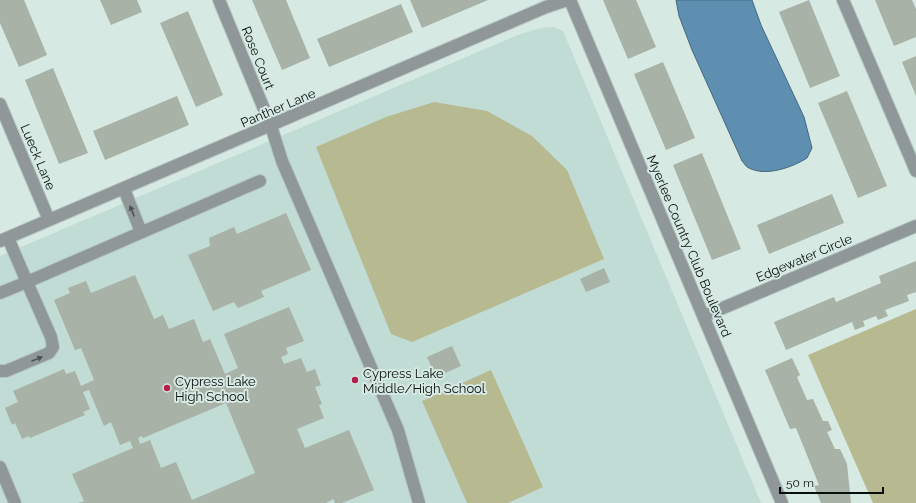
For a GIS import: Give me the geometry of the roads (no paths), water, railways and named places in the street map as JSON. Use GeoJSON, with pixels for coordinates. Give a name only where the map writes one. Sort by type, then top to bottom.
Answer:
{"type":"FeatureCollection","features":[{"type":"Feature","properties":{"kind":"street","name":"Rose Court"},"geometry":{"type":"LineString","coordinates":[[219,0],[271,126],[282,161],[398,430],[419,503]]}},
{"type":"Feature","properties":{"kind":"street","name":"Panther Lane"},"geometry":{"type":"LineString","coordinates":[[4,240],[271,126],[544,4],[568,0]]}},
{"type":"Feature","properties":{"kind":"street","name":"Myerlee Country Club Boulevard"},"geometry":{"type":"LineString","coordinates":[[568,0],[704,316],[782,503]]}},
{"type":"Feature","properties":{"kind":"street"},"geometry":{"type":"LineString","coordinates":[[844,0],[916,171]]}},
{"type":"Feature","properties":{"kind":"street","name":"Lueck Lane"},"geometry":{"type":"LineString","coordinates":[[0,104],[49,220]]}},
{"type":"Feature","properties":{"kind":"street"},"geometry":{"type":"LineString","coordinates":[[0,293],[260,181]]}},
{"type":"Feature","properties":{"kind":"street"},"geometry":{"type":"LineString","coordinates":[[124,189],[141,232]]}},
{"type":"Feature","properties":{"kind":"street","name":"Edgewater Circle"},"geometry":{"type":"LineString","coordinates":[[704,316],[916,226]]}},
{"type":"Feature","properties":{"kind":"street"},"geometry":{"type":"LineString","coordinates":[[0,371],[6,371],[49,354],[53,347],[51,337],[27,282],[4,240]]}},
{"type":"Feature","properties":{"kind":"street"},"geometry":{"type":"LineString","coordinates":[[0,467],[15,503]]}},
{"type":"Feature","properties":{"kind":"water"},"geometry":{"type":"Polygon","coordinates":[[[676,0],[752,0],[761,25],[804,117],[812,148],[807,158],[794,165],[779,170],[763,172],[756,171],[745,165],[692,50],[679,16],[676,0]]]}},
{"type":"Feature","properties":{"kind":"place","name":"Cypress Lake Middle/High School"},"geometry":{"type":"Point","coordinates":[355,380]}},
{"type":"Feature","properties":{"kind":"place","name":"Cypress Lake High School"},"geometry":{"type":"Point","coordinates":[167,388]}}]}
